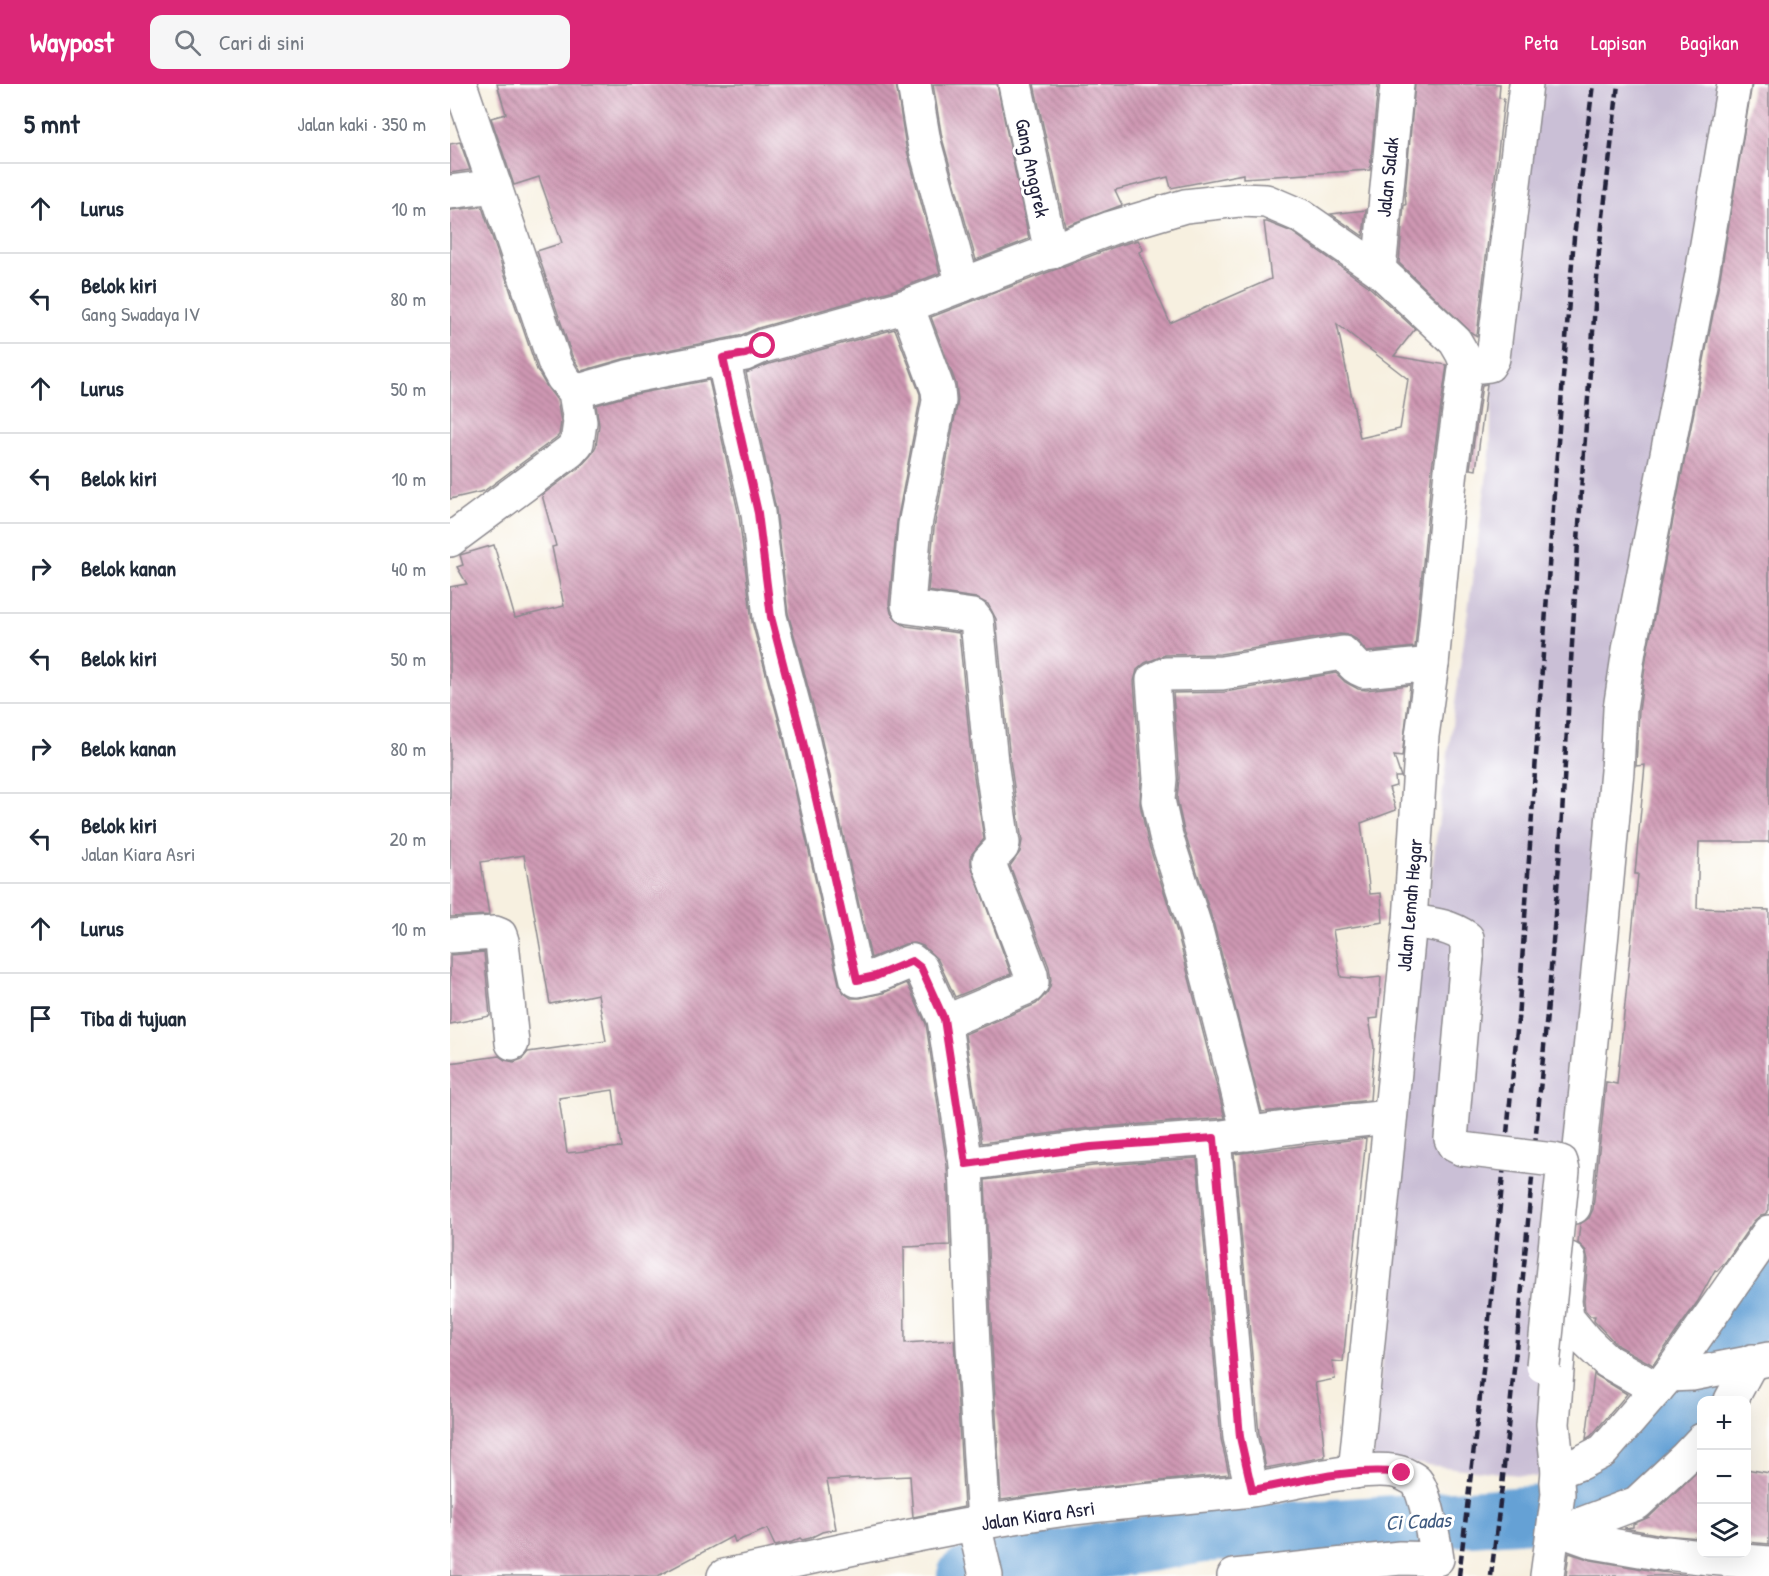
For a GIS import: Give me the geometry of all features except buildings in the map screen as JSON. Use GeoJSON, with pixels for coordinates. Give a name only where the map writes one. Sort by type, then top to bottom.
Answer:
{"type":"FeatureCollection","features":[{"type":"Feature","properties":{"kind":"street"},"geometry":{"type":"LineString","coordinates":[[450,540],[560,460],[577,443],[580,422],[575,392],[555,364],[460,84]]}},
{"type":"Feature","properties":{"kind":"street"},"geometry":{"type":"LineString","coordinates":[[914,84],[924,142],[963,285]]}},
{"type":"Feature","properties":{"kind":"street","name":"Gang Anggrek"},"geometry":{"type":"LineString","coordinates":[[1015,84],[1051,252]]}},
{"type":"Feature","properties":{"kind":"street","name":"Jalan Salak"},"geometry":{"type":"LineString","coordinates":[[1378,270],[1396,84]]}},
{"type":"Feature","properties":{"kind":"street"},"geometry":{"type":"LineString","coordinates":[[575,392],[627,377],[745,354],[763,346],[907,306],[1111,228],[1185,206],[1239,200],[1266,201],[1301,216],[1378,270],[1460,352],[1480,366],[1489,366],[1493,358],[1526,84]]}},
{"type":"Feature","properties":{"kind":"street"},"geometry":{"type":"LineString","coordinates":[[1734,84],[1702,274],[1629,650],[1620,709],[1617,771],[1566,1301],[1568,1317],[1586,1341],[1606,1361],[1673,1379],[1754,1361]]}},
{"type":"Feature","properties":{"kind":"street"},"geometry":{"type":"LineString","coordinates":[[450,192],[495,186]]}},
{"type":"Feature","properties":{"kind":"street"},"geometry":{"type":"LineString","coordinates":[[907,306],[938,390],[939,401],[915,525],[908,605],[909,607],[973,616],[977,621],[991,762],[1003,843],[989,861],[1032,982],[1028,987],[945,1022]]}},
{"type":"Feature","properties":{"kind":"street","name":"Jalan Lemah Hegar"},"geometry":{"type":"LineString","coordinates":[[1355,1472],[1410,921],[1422,736],[1432,664],[1460,352]]}},
{"type":"Feature","properties":{"kind":"street"},"geometry":{"type":"LineString","coordinates":[[723,358],[758,513],[771,617],[801,733],[857,980],[876,976],[912,961],[921,968],[945,1022],[966,1164],[979,1530],[986,1576]]}},
{"type":"Feature","properties":{"kind":"street"},"geometry":{"type":"LineString","coordinates":[[1248,1134],[1196,930],[1166,836],[1158,800],[1160,779],[1153,680],[1166,674],[1222,673],[1343,654],[1348,657],[1355,668],[1364,671],[1432,664]]}},
{"type":"Feature","properties":{"kind":"street"},"geometry":{"type":"LineString","coordinates":[[1410,921],[1455,930],[1467,938],[1451,1139],[1454,1145],[1462,1149],[1561,1162],[1563,1171],[1539,1417],[1542,1421],[1553,1424]]}},
{"type":"Feature","properties":{"kind":"street"},"geometry":{"type":"LineString","coordinates":[[450,936],[495,933],[500,935],[512,1043]]}},
{"type":"Feature","properties":{"kind":"street"},"geometry":{"type":"LineString","coordinates":[[966,1164],[1091,1147],[1214,1138],[1390,1117]]}},
{"type":"Feature","properties":{"kind":"street"},"geometry":{"type":"LineString","coordinates":[[1214,1138],[1240,1437],[1252,1490]]}},
{"type":"Feature","properties":{"kind":"street"},"geometry":{"type":"LineString","coordinates":[[1558,1482],[1580,1464],[1604,1451],[1673,1379],[1769,1232]]}},
{"type":"Feature","properties":{"kind":"street"},"geometry":{"type":"LineString","coordinates":[[1547,1576],[1555,1534],[1558,1482],[1553,1424],[1561,1327],[1568,1317]]}},
{"type":"Feature","properties":{"kind":"street"},"geometry":{"type":"LineString","coordinates":[[1734,1396],[1754,1361]]}},
{"type":"Feature","properties":{"kind":"street"},"geometry":{"type":"LineString","coordinates":[[1555,1534],[1637,1503],[1697,1444]]}},
{"type":"Feature","properties":{"kind":"street","name":"Jalan Kiara Asri"},"geometry":{"type":"LineString","coordinates":[[724,1576],[831,1552],[979,1530],[1066,1509],[1252,1490],[1355,1472],[1380,1470],[1402,1473],[1417,1481],[1422,1492],[1437,1561]]}},
{"type":"Feature","properties":{"kind":"street"},"geometry":{"type":"LineString","coordinates":[[1555,1534],[1663,1554],[1769,1563]]}},
{"type":"Feature","properties":{"kind":"street"},"geometry":{"type":"LineString","coordinates":[[1234,1576],[1400,1558],[1437,1561]]}},
{"type":"Feature","properties":{"kind":"shaded area"},"geometry":{"type":"Polygon","coordinates":[[[1535,84],[1733,84],[1639,578],[1546,1478],[1373,1459],[1414,997],[1490,453],[1493,369],[1508,368],[1535,84]]]}},
{"type":"Feature","properties":{"kind":"waterway","name":"Ci Cadas"},"geometry":{"type":"LineString","coordinates":[[965,1576],[1025,1563],[1216,1533],[1575,1511],[1676,1420],[1769,1286]]}},
{"type":"Feature","properties":{"kind":"railway"},"geometry":{"type":"LineString","coordinates":[[1459,1576],[1489,1319],[1518,1020],[1574,237],[1593,84]]}},
{"type":"Feature","properties":{"kind":"railway"},"geometry":{"type":"LineString","coordinates":[[1491,1576],[1519,1320],[1550,981],[1581,491],[1599,252],[1618,84]]}},
{"type":"Feature","properties":{"kind":"route"},"geometry":{"type":"LineString","coordinates":[[763,346],[745,354],[723,358],[758,513],[771,617],[801,733],[857,980],[876,976],[912,961],[921,968],[945,1022],[956,1084],[966,1164],[1091,1147],[1214,1138],[1240,1437],[1252,1490],[1355,1472],[1380,1470],[1402,1473]]}}]}
